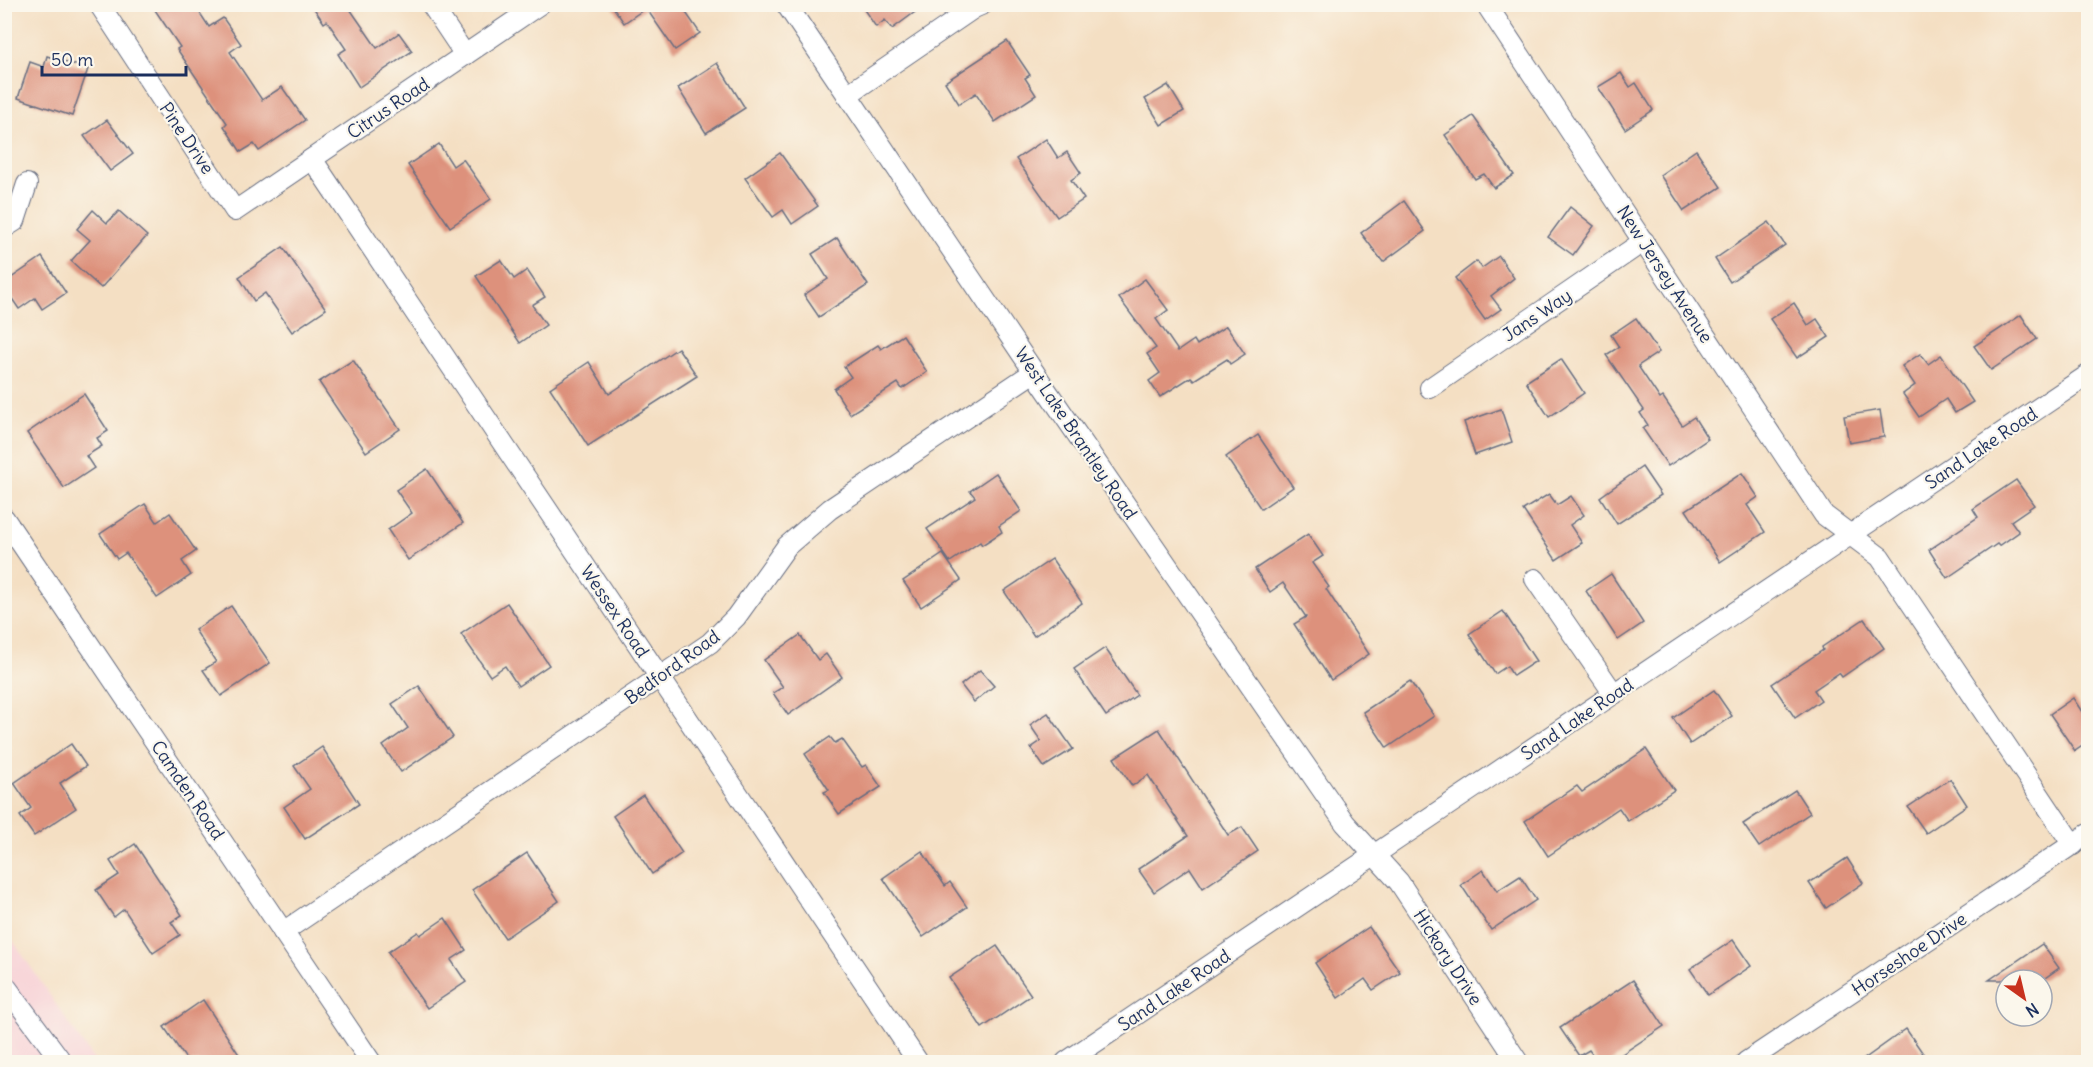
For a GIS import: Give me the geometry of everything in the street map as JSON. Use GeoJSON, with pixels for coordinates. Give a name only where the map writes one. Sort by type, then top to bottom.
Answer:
{"type":"FeatureCollection","features":[{"type":"Feature","properties":{"kind":"street","name":"Pine Drive"},"geometry":{"type":"LineString","coordinates":[[99,4],[236,211]]}},
{"type":"Feature","properties":{"kind":"street"},"geometry":{"type":"LineString","coordinates":[[431,4],[465,55]]}},
{"type":"Feature","properties":{"kind":"street","name":"Citrus Road"},"geometry":{"type":"LineString","coordinates":[[236,211],[540,4]]}},
{"type":"Feature","properties":{"kind":"street","name":"West Lake Brantley Road"},"geometry":{"type":"LineString","coordinates":[[786,4],[1034,372],[1345,823],[1374,855]]}},
{"type":"Feature","properties":{"kind":"street"},"geometry":{"type":"LineString","coordinates":[[847,95],[983,4]]}},
{"type":"Feature","properties":{"kind":"street","name":"New Jersey Avenue"},"geometry":{"type":"LineString","coordinates":[[1486,4],[1824,515],[1851,535]]}},
{"type":"Feature","properties":{"kind":"street","name":"Wessex Road"},"geometry":{"type":"LineString","coordinates":[[312,159],[918,1062]]}},
{"type":"Feature","properties":{"kind":"street"},"geometry":{"type":"LineString","coordinates":[[4,228],[15,221],[27,184]]}},
{"type":"Feature","properties":{"kind":"street","name":"Jans Way"},"geometry":{"type":"LineString","coordinates":[[1430,388],[1644,241]]}},
{"type":"Feature","properties":{"kind":"street","name":"Bedford Road"},"geometry":{"type":"LineString","coordinates":[[283,932],[710,643],[736,617],[787,546],[830,509],[1034,372]]}},
{"type":"Feature","properties":{"kind":"street","name":"Sand Lake Road"},"geometry":{"type":"LineString","coordinates":[[1066,1062],[2088,375]]}},
{"type":"Feature","properties":{"kind":"street","name":"Camden Road"},"geometry":{"type":"LineString","coordinates":[[4,518],[371,1062]]}},
{"type":"Feature","properties":{"kind":"street","name":"Horseshoe Drive"},"geometry":{"type":"LineString","coordinates":[[1746,1062],[2081,840],[1880,557],[1851,535]]}},
{"type":"Feature","properties":{"kind":"street"},"geometry":{"type":"LineString","coordinates":[[1535,579],[1614,694]]}},
{"type":"Feature","properties":{"kind":"street","name":"Hickory Drive"},"geometry":{"type":"LineString","coordinates":[[1374,855],[1399,882],[1518,1062]]}},
{"type":"Feature","properties":{"kind":"street"},"geometry":{"type":"LineString","coordinates":[[4,984],[62,1062]]}},
{"type":"Feature","properties":{"kind":"shaded area"},"geometry":{"type":"Polygon","coordinates":[[[5,929],[95,1062],[5,1062],[5,929]]]}},
{"type":"Feature","properties":{"kind":"building"},"geometry":{"type":"Polygon","coordinates":[[[151,4],[194,4],[209,27],[223,18],[241,44],[230,52],[262,100],[282,87],[305,120],[259,151],[254,144],[241,152],[224,126],[227,123],[177,49],[180,47],[151,4]]]}},
{"type":"Feature","properties":{"kind":"building"},"geometry":{"type":"Polygon","coordinates":[[[311,4],[350,4],[348,6],[377,48],[399,33],[412,51],[359,87],[338,54],[346,49],[327,21],[324,23],[311,4]]]}},
{"type":"Feature","properties":{"kind":"building"},"geometry":{"type":"Polygon","coordinates":[[[611,4],[680,4],[700,33],[675,50],[646,8],[624,23],[611,4]]]}},
{"type":"Feature","properties":{"kind":"building"},"geometry":{"type":"Polygon","coordinates":[[[860,4],[926,4],[892,29],[885,20],[876,27],[860,4]]]}},
{"type":"Feature","properties":{"kind":"building"},"geometry":{"type":"Polygon","coordinates":[[[1007,41],[1030,75],[1025,78],[1036,95],[995,122],[976,93],[959,104],[945,82],[1007,41]]]}},
{"type":"Feature","properties":{"kind":"building"},"geometry":{"type":"Polygon","coordinates":[[[47,56],[88,69],[72,116],[18,98],[30,62],[44,67],[47,56]]]}},
{"type":"Feature","properties":{"kind":"building"},"geometry":{"type":"Polygon","coordinates":[[[717,63],[745,108],[706,133],[678,88],[717,63]]]}},
{"type":"Feature","properties":{"kind":"building"},"geometry":{"type":"Polygon","coordinates":[[[1621,73],[1630,87],[1636,83],[1653,110],[1625,129],[1598,87],[1621,73]]]}},
{"type":"Feature","properties":{"kind":"building"},"geometry":{"type":"Polygon","coordinates":[[[1168,85],[1184,111],[1161,125],[1145,99],[1168,85]]]}},
{"type":"Feature","properties":{"kind":"building"},"geometry":{"type":"Polygon","coordinates":[[[1473,116],[1514,175],[1494,188],[1484,174],[1475,179],[1445,135],[1473,116]]]}},
{"type":"Feature","properties":{"kind":"building"},"geometry":{"type":"Polygon","coordinates":[[[107,120],[133,154],[110,171],[84,136],[107,120]]]}},
{"type":"Feature","properties":{"kind":"building"},"geometry":{"type":"Polygon","coordinates":[[[1046,139],[1058,158],[1067,152],[1081,173],[1071,180],[1084,199],[1057,217],[1016,159],[1046,139]]]}},
{"type":"Feature","properties":{"kind":"building"},"geometry":{"type":"Polygon","coordinates":[[[439,144],[453,166],[463,159],[491,199],[450,227],[408,165],[439,144]]]}},
{"type":"Feature","properties":{"kind":"building"},"geometry":{"type":"Polygon","coordinates":[[[1696,150],[1721,187],[1684,211],[1660,175],[1696,150]]]}},
{"type":"Feature","properties":{"kind":"building"},"geometry":{"type":"Polygon","coordinates":[[[780,153],[818,206],[792,224],[783,210],[773,217],[745,178],[780,153]]]}},
{"type":"Feature","properties":{"kind":"building"},"geometry":{"type":"Polygon","coordinates":[[[1404,201],[1425,231],[1383,262],[1361,233],[1404,201]]]}},
{"type":"Feature","properties":{"kind":"building"},"geometry":{"type":"Polygon","coordinates":[[[1570,207],[1594,226],[1573,255],[1548,237],[1570,207]]]}},
{"type":"Feature","properties":{"kind":"building"},"geometry":{"type":"Polygon","coordinates":[[[93,210],[107,223],[119,211],[147,236],[101,288],[71,261],[90,240],[77,229],[93,210]]]}},
{"type":"Feature","properties":{"kind":"building"},"geometry":{"type":"Polygon","coordinates":[[[1769,222],[1785,245],[1730,282],[1715,259],[1769,222]]]}},
{"type":"Feature","properties":{"kind":"building"},"geometry":{"type":"Polygon","coordinates":[[[837,238],[868,285],[819,317],[804,295],[828,279],[812,254],[837,238]]]}},
{"type":"Feature","properties":{"kind":"building"},"geometry":{"type":"Polygon","coordinates":[[[283,247],[326,309],[292,332],[265,293],[254,301],[239,277],[283,247]]]}},
{"type":"Feature","properties":{"kind":"building"},"geometry":{"type":"Polygon","coordinates":[[[1499,256],[1514,278],[1491,296],[1501,309],[1485,320],[1455,278],[1477,261],[1482,268],[1499,256]]]}},
{"type":"Feature","properties":{"kind":"building"},"geometry":{"type":"Polygon","coordinates":[[[42,257],[66,293],[42,309],[35,298],[19,309],[4,287],[4,283],[42,257]]]}},
{"type":"Feature","properties":{"kind":"building"},"geometry":{"type":"Polygon","coordinates":[[[501,260],[514,279],[527,270],[545,297],[532,305],[546,325],[520,343],[476,276],[501,260]]]}},
{"type":"Feature","properties":{"kind":"building"},"geometry":{"type":"Polygon","coordinates":[[[1145,279],[1168,310],[1156,319],[1178,351],[1194,340],[1197,345],[1226,326],[1245,354],[1230,364],[1227,359],[1194,380],[1191,377],[1160,397],[1149,381],[1160,373],[1147,354],[1156,348],[1119,298],[1145,279]]]}},
{"type":"Feature","properties":{"kind":"building"},"geometry":{"type":"Polygon","coordinates":[[[1794,303],[1808,325],[1817,319],[1829,337],[1797,358],[1770,319],[1794,303]]]}},
{"type":"Feature","properties":{"kind":"building"},"geometry":{"type":"Polygon","coordinates":[[[2021,315],[2037,339],[1991,370],[1974,346],[2021,315]]]}},
{"type":"Feature","properties":{"kind":"building"},"geometry":{"type":"Polygon","coordinates":[[[1636,318],[1659,352],[1638,366],[1660,399],[1663,397],[1682,425],[1694,417],[1708,439],[1668,466],[1643,429],[1648,425],[1640,413],[1644,410],[1606,355],[1619,347],[1611,335],[1636,318]]]}},
{"type":"Feature","properties":{"kind":"building"},"geometry":{"type":"Polygon","coordinates":[[[903,335],[927,372],[902,389],[898,383],[850,414],[834,389],[851,377],[844,367],[878,345],[881,349],[903,335]]]}},
{"type":"Feature","properties":{"kind":"building"},"geometry":{"type":"Polygon","coordinates":[[[678,348],[697,376],[588,446],[550,388],[589,362],[609,394],[678,348]]]}},
{"type":"Feature","properties":{"kind":"building"},"geometry":{"type":"Polygon","coordinates":[[[1920,354],[1928,364],[1941,355],[1973,402],[1955,413],[1946,399],[1919,417],[1903,394],[1915,385],[1902,366],[1920,354]]]}},
{"type":"Feature","properties":{"kind":"building"},"geometry":{"type":"Polygon","coordinates":[[[1561,359],[1584,393],[1549,417],[1526,382],[1561,359]]]}},
{"type":"Feature","properties":{"kind":"building"},"geometry":{"type":"Polygon","coordinates":[[[353,360],[400,429],[366,452],[319,382],[353,360]]]}},
{"type":"Feature","properties":{"kind":"building"},"geometry":{"type":"Polygon","coordinates":[[[84,394],[108,431],[97,438],[102,446],[86,456],[94,468],[64,488],[27,433],[84,394]]]}},
{"type":"Feature","properties":{"kind":"building"},"geometry":{"type":"Polygon","coordinates":[[[1501,409],[1512,442],[1475,455],[1464,422],[1501,409]]]}},
{"type":"Feature","properties":{"kind":"building"},"geometry":{"type":"Polygon","coordinates":[[[1880,410],[1884,437],[1849,443],[1844,416],[1880,410]]]}},
{"type":"Feature","properties":{"kind":"building"},"geometry":{"type":"Polygon","coordinates":[[[1258,435],[1293,487],[1261,509],[1226,457],[1258,435]]]}},
{"type":"Feature","properties":{"kind":"building"},"geometry":{"type":"Polygon","coordinates":[[[1642,467],[1661,495],[1617,524],[1600,497],[1642,467]]]}},
{"type":"Feature","properties":{"kind":"building"},"geometry":{"type":"Polygon","coordinates":[[[427,469],[463,523],[408,560],[388,530],[412,513],[396,490],[427,469]]]}},
{"type":"Feature","properties":{"kind":"building"},"geometry":{"type":"Polygon","coordinates":[[[996,473],[1021,511],[999,526],[1002,532],[982,545],[980,542],[950,562],[927,529],[975,497],[970,491],[996,473]]]}},
{"type":"Feature","properties":{"kind":"building"},"geometry":{"type":"Polygon","coordinates":[[[1742,473],[1758,497],[1747,505],[1765,532],[1720,562],[1686,510],[1742,473]]]}},
{"type":"Feature","properties":{"kind":"building"},"geometry":{"type":"Polygon","coordinates":[[[2016,480],[2034,505],[2011,521],[2019,532],[1947,578],[1929,550],[1978,517],[1973,509],[2016,480]]]}},
{"type":"Feature","properties":{"kind":"building"},"geometry":{"type":"Polygon","coordinates":[[[1549,494],[1557,505],[1571,496],[1584,515],[1570,525],[1582,543],[1556,560],[1523,510],[1549,494]]]}},
{"type":"Feature","properties":{"kind":"building"},"geometry":{"type":"Polygon","coordinates":[[[145,504],[157,522],[170,513],[196,551],[182,561],[191,575],[157,598],[126,553],[117,559],[100,534],[145,504]]]}},
{"type":"Feature","properties":{"kind":"building"},"geometry":{"type":"Polygon","coordinates":[[[1308,534],[1323,556],[1312,563],[1329,587],[1326,589],[1369,654],[1331,680],[1294,624],[1306,617],[1283,583],[1270,592],[1255,569],[1308,534]]]}},
{"type":"Feature","properties":{"kind":"building"},"geometry":{"type":"Polygon","coordinates":[[[943,554],[961,580],[921,607],[903,581],[943,554]]]}},
{"type":"Feature","properties":{"kind":"building"},"geometry":{"type":"Polygon","coordinates":[[[1052,559],[1082,603],[1034,636],[1004,591],[1052,559]]]}},
{"type":"Feature","properties":{"kind":"building"},"geometry":{"type":"Polygon","coordinates":[[[1611,574],[1643,623],[1618,640],[1586,591],[1611,574]]]}},
{"type":"Feature","properties":{"kind":"building"},"geometry":{"type":"Polygon","coordinates":[[[507,603],[549,665],[518,686],[505,666],[490,676],[461,634],[507,603]]]}},
{"type":"Feature","properties":{"kind":"building"},"geometry":{"type":"Polygon","coordinates":[[[231,606],[270,663],[221,696],[203,670],[216,662],[195,630],[231,606]]]}},
{"type":"Feature","properties":{"kind":"building"},"geometry":{"type":"Polygon","coordinates":[[[1503,611],[1536,661],[1513,676],[1507,666],[1495,674],[1469,634],[1503,611]]]}},
{"type":"Feature","properties":{"kind":"building"},"geometry":{"type":"Polygon","coordinates":[[[1864,619],[1884,648],[1842,677],[1839,673],[1814,690],[1821,700],[1795,718],[1772,684],[1864,619]]]}},
{"type":"Feature","properties":{"kind":"building"},"geometry":{"type":"Polygon","coordinates":[[[800,635],[818,660],[826,654],[842,677],[788,715],[773,693],[783,687],[764,660],[800,635]]]}},
{"type":"Feature","properties":{"kind":"building"},"geometry":{"type":"Polygon","coordinates":[[[1105,648],[1137,695],[1106,716],[1074,669],[1105,648]]]}},
{"type":"Feature","properties":{"kind":"building"},"geometry":{"type":"Polygon","coordinates":[[[980,670],[994,686],[974,702],[961,685],[980,670]]]}},
{"type":"Feature","properties":{"kind":"building"},"geometry":{"type":"Polygon","coordinates":[[[1410,681],[1434,716],[1387,748],[1363,712],[1410,681]]]}},
{"type":"Feature","properties":{"kind":"building"},"geometry":{"type":"Polygon","coordinates":[[[419,686],[453,737],[401,772],[383,746],[408,728],[392,704],[419,686]]]}},
{"type":"Feature","properties":{"kind":"building"},"geometry":{"type":"Polygon","coordinates":[[[1714,690],[1732,716],[1690,744],[1673,718],[1714,690]]]}},
{"type":"Feature","properties":{"kind":"building"},"geometry":{"type":"Polygon","coordinates":[[[2073,698],[2088,721],[2088,742],[2075,751],[2050,714],[2073,698]]]}},
{"type":"Feature","properties":{"kind":"building"},"geometry":{"type":"Polygon","coordinates":[[[1048,713],[1073,749],[1044,767],[1031,748],[1041,741],[1030,725],[1048,713]]]}},
{"type":"Feature","properties":{"kind":"building"},"geometry":{"type":"Polygon","coordinates":[[[1159,729],[1228,835],[1242,827],[1258,851],[1203,888],[1190,868],[1154,892],[1138,869],[1188,836],[1148,775],[1132,786],[1114,758],[1159,729]]]}},
{"type":"Feature","properties":{"kind":"building"},"geometry":{"type":"Polygon","coordinates":[[[830,737],[835,743],[842,739],[862,767],[866,765],[881,787],[839,814],[824,792],[829,790],[805,754],[830,737]]]}},
{"type":"Feature","properties":{"kind":"building"},"geometry":{"type":"Polygon","coordinates":[[[71,744],[86,766],[60,783],[76,808],[34,836],[20,816],[31,808],[14,783],[71,744]]]}},
{"type":"Feature","properties":{"kind":"building"},"geometry":{"type":"Polygon","coordinates":[[[322,747],[359,804],[305,839],[284,807],[310,789],[294,766],[322,747]]]}},
{"type":"Feature","properties":{"kind":"building"},"geometry":{"type":"Polygon","coordinates":[[[1646,749],[1674,790],[1628,821],[1619,808],[1548,856],[1525,821],[1577,786],[1582,792],[1646,749]]]}},
{"type":"Feature","properties":{"kind":"building"},"geometry":{"type":"Polygon","coordinates":[[[1950,779],[1967,805],[1926,833],[1908,807],[1950,779]]]}},
{"type":"Feature","properties":{"kind":"building"},"geometry":{"type":"Polygon","coordinates":[[[1795,790],[1810,813],[1759,847],[1743,824],[1795,790]]]}},
{"type":"Feature","properties":{"kind":"building"},"geometry":{"type":"Polygon","coordinates":[[[643,795],[682,853],[652,874],[613,816],[643,795]]]}},
{"type":"Feature","properties":{"kind":"building"},"geometry":{"type":"Polygon","coordinates":[[[135,844],[182,915],[171,922],[180,935],[153,953],[124,909],[114,917],[96,890],[119,875],[110,861],[135,844]]]}},
{"type":"Feature","properties":{"kind":"building"},"geometry":{"type":"Polygon","coordinates":[[[922,851],[945,886],[950,882],[967,907],[923,937],[883,878],[922,851]]]}},
{"type":"Feature","properties":{"kind":"building"},"geometry":{"type":"Polygon","coordinates":[[[527,853],[559,901],[505,938],[472,890],[527,853]]]}},
{"type":"Feature","properties":{"kind":"building"},"geometry":{"type":"Polygon","coordinates":[[[1847,858],[1863,883],[1826,908],[1809,883],[1847,858]]]}},
{"type":"Feature","properties":{"kind":"building"},"geometry":{"type":"Polygon","coordinates":[[[1483,870],[1497,891],[1520,876],[1536,900],[1491,930],[1461,885],[1483,870]]]}},
{"type":"Feature","properties":{"kind":"building"},"geometry":{"type":"Polygon","coordinates":[[[445,918],[466,950],[451,960],[466,982],[427,1008],[388,952],[418,932],[420,935],[445,918]]]}},
{"type":"Feature","properties":{"kind":"building"},"geometry":{"type":"Polygon","coordinates":[[[1369,927],[1400,972],[1373,990],[1365,979],[1338,998],[1315,963],[1369,927]]]}},
{"type":"Feature","properties":{"kind":"building"},"geometry":{"type":"Polygon","coordinates":[[[1733,940],[1751,966],[1708,995],[1690,969],[1733,940]]]}},
{"type":"Feature","properties":{"kind":"building"},"geometry":{"type":"Polygon","coordinates":[[[2042,944],[2059,968],[2054,972],[2054,968],[2007,968],[2042,944]]]}},
{"type":"Feature","properties":{"kind":"building"},"geometry":{"type":"Polygon","coordinates":[[[997,946],[1031,995],[982,1028],[949,978],[997,946]]]}},
{"type":"Feature","properties":{"kind":"building"},"geometry":{"type":"Polygon","coordinates":[[[1633,980],[1664,1026],[1610,1062],[1598,1062],[1589,1050],[1579,1056],[1560,1028],[1633,980]]]}},
{"type":"Feature","properties":{"kind":"building"},"geometry":{"type":"Polygon","coordinates":[[[203,1000],[244,1062],[188,1062],[164,1027],[203,1000]]]}},
{"type":"Feature","properties":{"kind":"building"},"geometry":{"type":"Polygon","coordinates":[[[1906,1029],[1929,1062],[1860,1062],[1906,1029]]]}}]}
